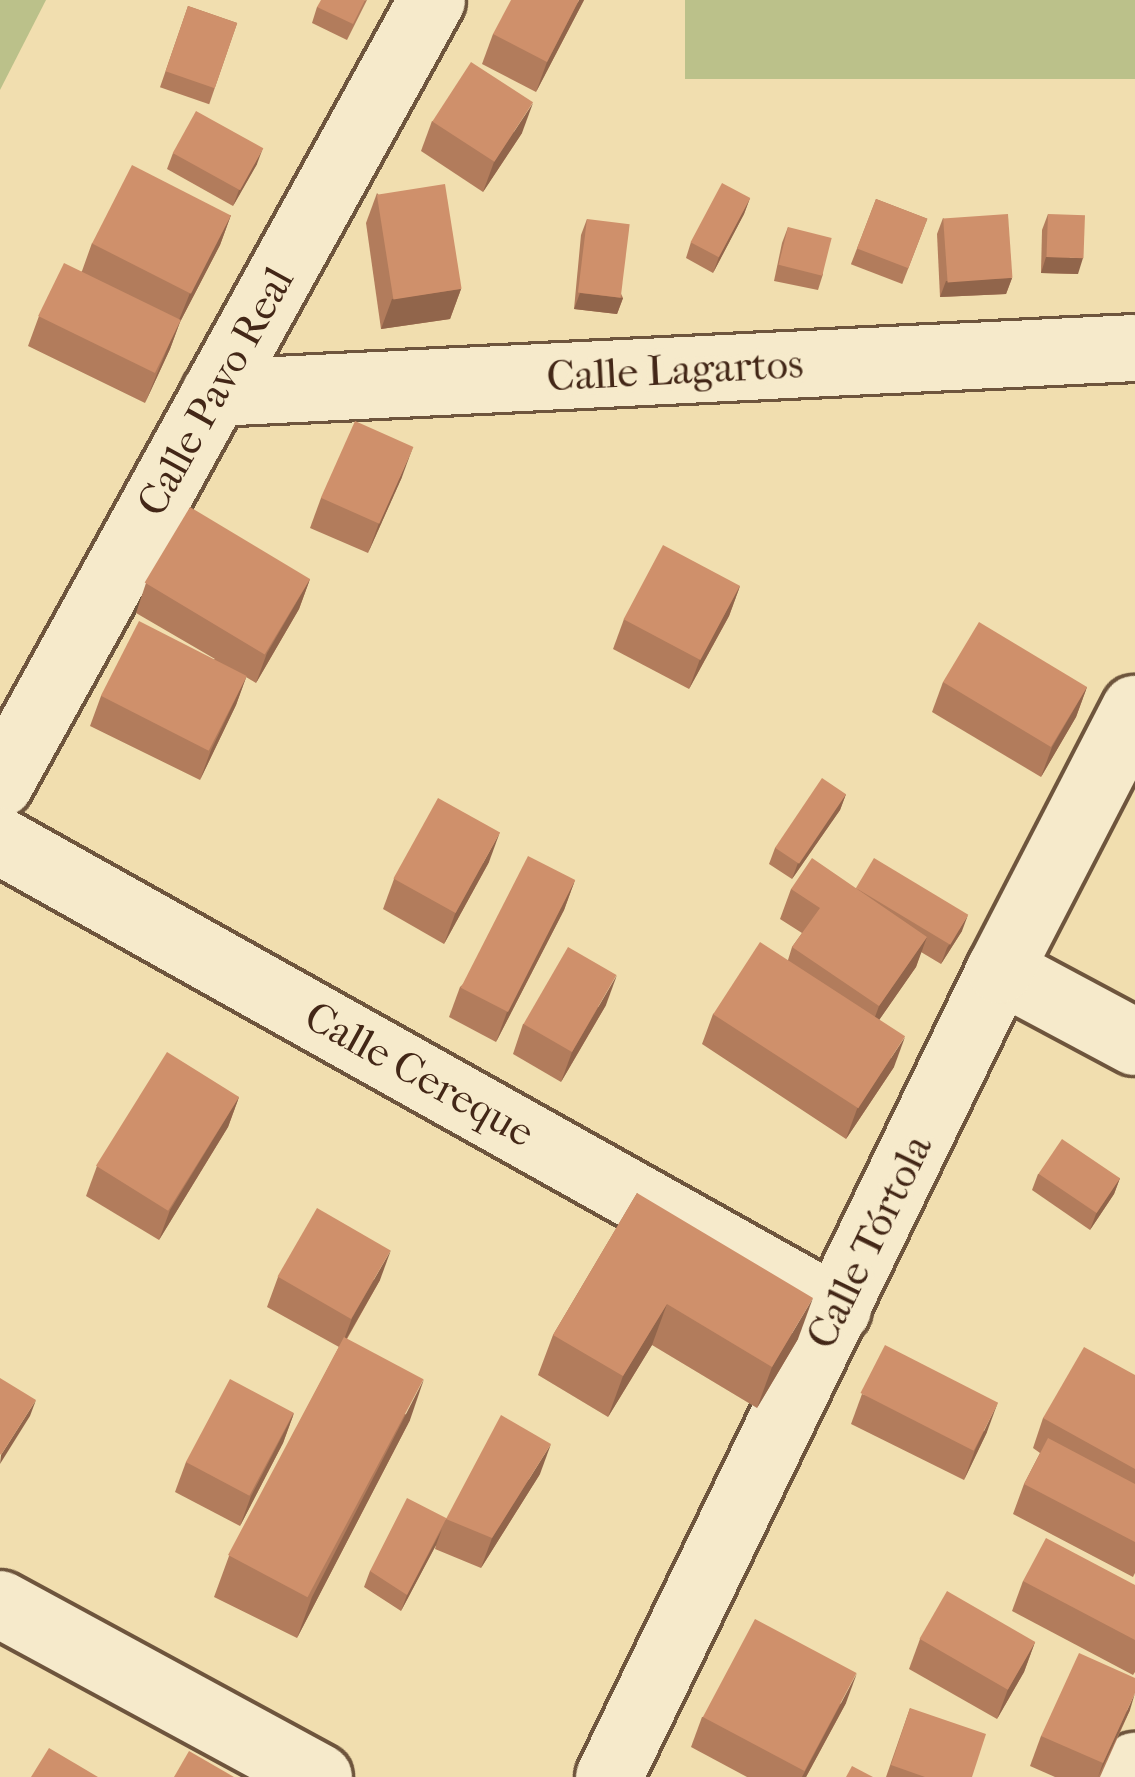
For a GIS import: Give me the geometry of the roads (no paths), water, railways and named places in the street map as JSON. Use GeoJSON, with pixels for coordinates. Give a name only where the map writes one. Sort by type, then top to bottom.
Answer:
{"type":"FeatureCollection","features":[{"type":"Feature","properties":{"kind":"street","name":"Calle Pavo Real"},"geometry":{"type":"LineString","coordinates":[[0,784],[431,0]]}},
{"type":"Feature","properties":{"kind":"street","name":"Calle Lagartos"},"geometry":{"type":"LineString","coordinates":[[215,393],[1135,349]]}},
{"type":"Feature","properties":{"kind":"street","name":"Calle Tórtola"},"geometry":{"type":"LineString","coordinates":[[609,1777],[1000,970],[1135,709]]}},
{"type":"Feature","properties":{"kind":"street","name":"Calle Cereque"},"geometry":{"type":"LineString","coordinates":[[0,841],[838,1310]]}},
{"type":"Feature","properties":{"kind":"street"},"geometry":{"type":"LineString","coordinates":[[1000,970],[1135,1042]]}},
{"type":"Feature","properties":{"kind":"street"},"geometry":{"type":"LineString","coordinates":[[0,1604],[319,1777]]}},
{"type":"Feature","properties":{"kind":"street"},"geometry":{"type":"LineString","coordinates":[[1129,1777],[1135,1766]]}}]}
